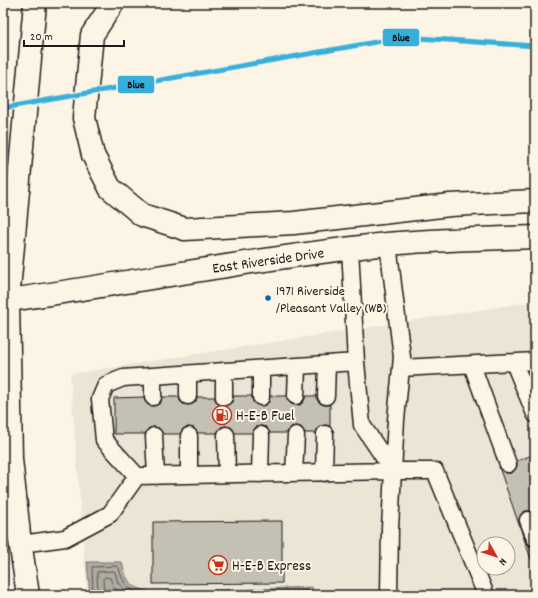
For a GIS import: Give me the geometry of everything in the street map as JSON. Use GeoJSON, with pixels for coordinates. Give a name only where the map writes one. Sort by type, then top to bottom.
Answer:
{"type":"FeatureCollection","features":[{"type":"Feature","properties":{"kind":"main road"},"geometry":{"type":"LineString","coordinates":[[28,595],[11,459],[5,301],[34,3]]}},
{"type":"Feature","properties":{"kind":"main road"},"geometry":{"type":"LineString","coordinates":[[113,3],[92,35],[84,118],[93,155],[110,188],[142,215],[185,229],[294,223],[450,206],[535,201]]}},
{"type":"Feature","properties":{"kind":"main road","name":"East Riverside Drive"},"geometry":{"type":"LineString","coordinates":[[5,301],[268,259],[350,248],[437,240],[535,237]]}},
{"type":"Feature","properties":{"kind":"lane"},"geometry":{"type":"LineString","coordinates":[[388,244],[402,357],[393,471],[389,595]]}},
{"type":"Feature","properties":{"kind":"lane"},"geometry":{"type":"LineString","coordinates":[[350,248],[356,362],[362,425],[393,471]]}},
{"type":"Feature","properties":{"kind":"lane"},"geometry":{"type":"LineString","coordinates":[[356,362],[123,378],[106,385],[100,399],[104,440],[137,476],[435,470],[486,595]]}},
{"type":"Feature","properties":{"kind":"lane"},"geometry":{"type":"LineString","coordinates":[[401,368],[535,362]]}},
{"type":"Feature","properties":{"kind":"lane"},"geometry":{"type":"LineString","coordinates":[[514,363],[535,414]]}},
{"type":"Feature","properties":{"kind":"lane"},"geometry":{"type":"LineString","coordinates":[[326,396],[327,364]]}},
{"type":"Feature","properties":{"kind":"lane"},"geometry":{"type":"LineString","coordinates":[[472,365],[508,464]]}},
{"type":"Feature","properties":{"kind":"lane"},"geometry":{"type":"LineString","coordinates":[[296,396],[297,366]]}},
{"type":"Feature","properties":{"kind":"lane"},"geometry":{"type":"LineString","coordinates":[[261,369],[261,397]]}},
{"type":"Feature","properties":{"kind":"lane"},"geometry":{"type":"LineString","coordinates":[[224,371],[224,397]]}},
{"type":"Feature","properties":{"kind":"lane"},"geometry":{"type":"LineString","coordinates":[[188,374],[188,396]]}},
{"type":"Feature","properties":{"kind":"lane"},"geometry":{"type":"LineString","coordinates":[[153,376],[153,397]]}},
{"type":"Feature","properties":{"kind":"lane"},"geometry":{"type":"LineString","coordinates":[[324,473],[325,434]]}},
{"type":"Feature","properties":{"kind":"lane"},"geometry":{"type":"LineString","coordinates":[[226,435],[227,474]]}},
{"type":"Feature","properties":{"kind":"lane"},"geometry":{"type":"LineString","coordinates":[[260,474],[261,435]]}},
{"type":"Feature","properties":{"kind":"lane"},"geometry":{"type":"LineString","coordinates":[[294,473],[296,435]]}},
{"type":"Feature","properties":{"kind":"lane"},"geometry":{"type":"LineString","coordinates":[[154,436],[156,476]]}},
{"type":"Feature","properties":{"kind":"lane"},"geometry":{"type":"LineString","coordinates":[[188,436],[189,475]]}},
{"type":"Feature","properties":{"kind":"lane"},"geometry":{"type":"LineString","coordinates":[[21,544],[65,538],[110,514],[137,476]]}},
{"type":"Feature","properties":{"kind":"lane"},"geometry":{"type":"LineString","coordinates":[[528,520],[535,538]]}},
{"type":"Feature","properties":{"kind":"shaded area"},"geometry":{"type":"Polygon","coordinates":[[[535,301],[535,595],[87,595],[70,374],[535,301]]]}},
{"type":"Feature","properties":{"kind":"water"},"geometry":{"type":"Polygon","coordinates":[[[87,562],[122,562],[126,576],[135,587],[154,593],[312,587],[313,595],[90,595],[87,562]]]}},
{"type":"Feature","properties":{"kind":"building","name":"H-E-B Fuel"},"geometry":{"type":"Polygon","coordinates":[[[234,396],[252,396],[253,402],[261,406],[269,402],[270,396],[287,396],[287,400],[291,404],[300,405],[306,396],[317,396],[317,400],[321,404],[330,405],[330,426],[321,426],[317,429],[316,433],[305,433],[301,427],[296,426],[291,427],[287,433],[270,433],[266,427],[261,426],[256,427],[252,433],[235,433],[231,427],[225,426],[221,427],[217,433],[198,433],[194,428],[189,427],[184,428],[180,434],[163,434],[159,428],[154,427],[149,428],[145,434],[114,434],[114,398],[144,397],[148,405],[153,406],[161,402],[162,397],[179,397],[183,404],[188,405],[193,404],[197,397],[214,397],[219,405],[224,406],[232,402],[234,396]]]}},
{"type":"Feature","properties":{"kind":"building"},"geometry":{"type":"Polygon","coordinates":[[[535,454],[535,514],[530,511],[525,511],[521,514],[519,519],[526,542],[529,546],[535,547],[535,558],[531,559],[499,467],[506,473],[512,473],[517,466],[517,461],[535,454]]]}},
{"type":"Feature","properties":{"kind":"building","name":"H-E-B Express"},"geometry":{"type":"Polygon","coordinates":[[[282,521],[282,583],[153,584],[153,522],[282,521]]]}},
{"type":"Feature","properties":{"kind":"transit line","name":"Blue"},"geometry":{"type":"LineString","coordinates":[[3,108],[404,37],[535,46]]}},
{"type":"Feature","properties":{"kind":"place","name":"1971 Riverside /Pleasant Valley (WB)"},"geometry":{"type":"Point","coordinates":[268,298]}},
{"type":"Feature","properties":{"kind":"place","name":"H-E-B Fuel"},"geometry":{"type":"Point","coordinates":[222,415]}},
{"type":"Feature","properties":{"kind":"place","name":"H-E-B Express"},"geometry":{"type":"Point","coordinates":[218,565]}}]}
